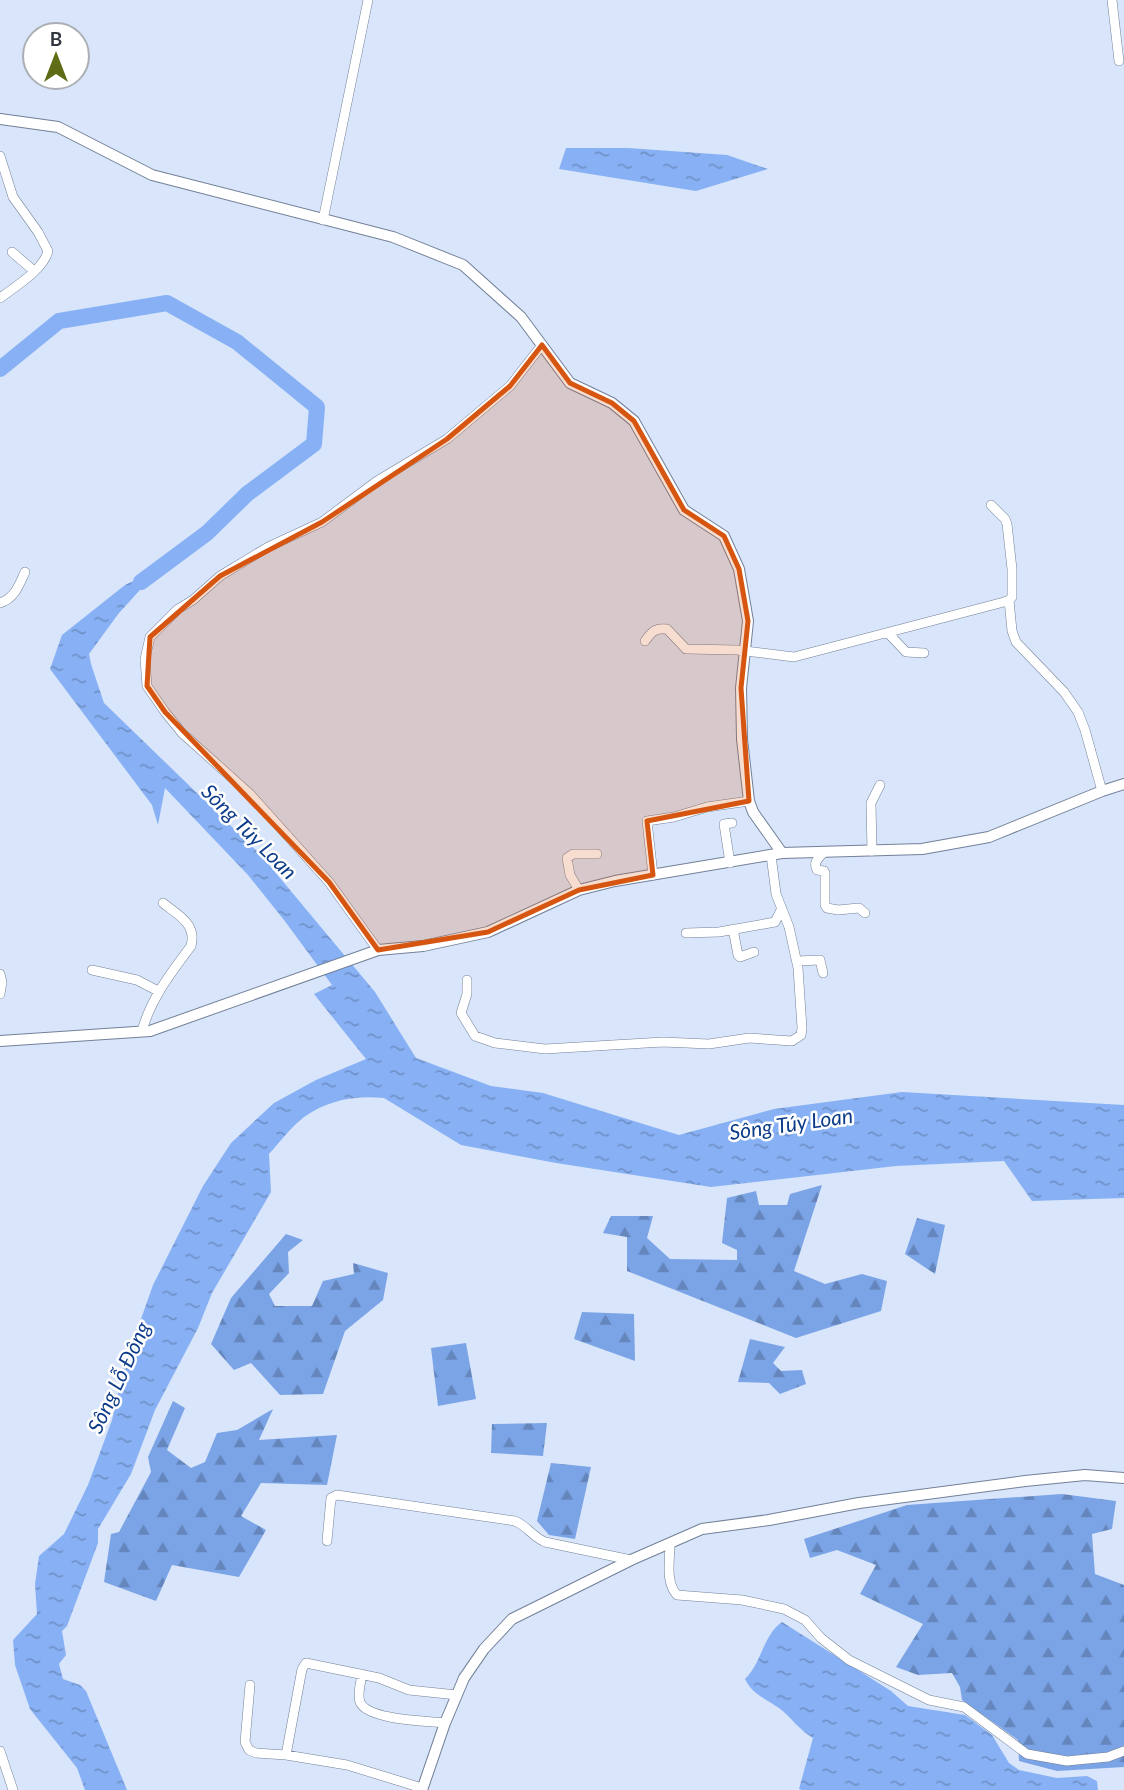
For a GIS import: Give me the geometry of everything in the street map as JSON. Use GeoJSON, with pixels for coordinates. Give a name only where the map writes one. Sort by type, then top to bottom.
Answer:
{"type":"FeatureCollection","features":[{"type":"Feature","properties":{"kind":"street"},"geometry":{"type":"LineString","coordinates":[[323,220],[368,0]]}},
{"type":"Feature","properties":{"kind":"street"},"geometry":{"type":"LineString","coordinates":[[1112,0],[1119,62]]}},
{"type":"Feature","properties":{"kind":"street"},"geometry":{"type":"LineString","coordinates":[[0,119],[58,127],[152,175],[393,237],[463,265],[521,317],[570,383],[612,403],[634,421],[684,510],[724,536],[739,569],[748,621],[741,688],[742,739],[749,801],[777,854],[773,885],[789,926],[797,961],[802,1028],[800,1035],[792,1041],[749,1038],[709,1044],[663,1042],[545,1049],[495,1043],[475,1036],[461,1013],[467,994],[467,980]]}},
{"type":"Feature","properties":{"kind":"street"},"geometry":{"type":"LineString","coordinates":[[0,156],[13,197],[48,251],[41,265],[0,298]]}},
{"type":"Feature","properties":{"kind":"street"},"geometry":{"type":"LineString","coordinates":[[12,252],[34,271]]}},
{"type":"Feature","properties":{"kind":"street"},"geometry":{"type":"LineString","coordinates":[[378,950],[329,882],[250,794],[182,733],[165,712],[147,686],[145,659],[150,637],[178,609],[193,600],[220,576],[268,547],[322,522],[377,481],[447,439],[510,386],[542,345]]}},
{"type":"Feature","properties":{"kind":"street"},"geometry":{"type":"LineString","coordinates":[[991,505],[1007,524],[1012,569],[1012,597],[1009,600],[1012,631],[1016,642],[1064,692],[1078,712],[1102,791]]}},
{"type":"Feature","properties":{"kind":"street"},"geometry":{"type":"LineString","coordinates":[[0,603],[14,594],[25,572]]}},
{"type":"Feature","properties":{"kind":"street"},"geometry":{"type":"LineString","coordinates":[[645,642],[653,631],[663,628],[684,648],[737,650],[794,657],[1009,600]]}},
{"type":"Feature","properties":{"kind":"street"},"geometry":{"type":"LineString","coordinates":[[888,633],[906,652],[924,653]]}},
{"type":"Feature","properties":{"kind":"street"},"geometry":{"type":"LineString","coordinates":[[0,1041],[150,1031],[378,950],[424,946],[488,932],[579,890],[615,881],[777,854],[922,849],[989,837],[1124,784]]}},
{"type":"Feature","properties":{"kind":"street"},"geometry":{"type":"LineString","coordinates":[[872,851],[871,803],[880,785]]}},
{"type":"Feature","properties":{"kind":"street"},"geometry":{"type":"LineString","coordinates":[[653,875],[647,821],[674,817],[707,807],[749,801]]}},
{"type":"Feature","properties":{"kind":"street"},"geometry":{"type":"LineString","coordinates":[[730,863],[724,824],[732,823]]}},
{"type":"Feature","properties":{"kind":"street"},"geometry":{"type":"LineString","coordinates":[[823,853],[815,865],[817,870],[825,873],[827,908],[859,908],[864,913]]}},
{"type":"Feature","properties":{"kind":"street"},"geometry":{"type":"LineString","coordinates":[[579,890],[570,875],[564,856],[597,854]]}},
{"type":"Feature","properties":{"kind":"street"},"geometry":{"type":"LineString","coordinates":[[142,1031],[159,991],[193,940],[192,929],[188,923],[163,903]]}},
{"type":"Feature","properties":{"kind":"street"},"geometry":{"type":"LineString","coordinates":[[686,933],[719,932],[775,922],[781,910]]}},
{"type":"Feature","properties":{"kind":"street"},"geometry":{"type":"LineString","coordinates":[[733,929],[738,955],[744,957],[754,952]]}},
{"type":"Feature","properties":{"kind":"street"},"geometry":{"type":"LineString","coordinates":[[797,961],[820,960],[823,973]]}},
{"type":"Feature","properties":{"kind":"street"},"geometry":{"type":"LineString","coordinates":[[92,970],[137,980],[159,991]]}},
{"type":"Feature","properties":{"kind":"street"},"geometry":{"type":"LineString","coordinates":[[0,974],[0,994]]}},
{"type":"Feature","properties":{"kind":"street"},"geometry":{"type":"LineString","coordinates":[[250,1685],[245,1742],[247,1748],[256,1752],[347,1765],[422,1789],[464,1678],[484,1649],[512,1619],[631,1560],[702,1529],[859,1503],[1085,1475],[1124,1478]]}},
{"type":"Feature","properties":{"kind":"street"},"geometry":{"type":"LineString","coordinates":[[327,1541],[331,1498],[337,1495],[515,1521],[545,1542],[631,1560]]}},
{"type":"Feature","properties":{"kind":"street"},"geometry":{"type":"LineString","coordinates":[[670,1543],[669,1574],[671,1588],[677,1595],[742,1600],[784,1609],[805,1620],[821,1638],[849,1660],[929,1700],[964,1707],[1027,1754],[1067,1761],[1108,1757],[1124,1751]]}},
{"type":"Feature","properties":{"kind":"street"},"geometry":{"type":"LineString","coordinates":[[286,1755],[303,1665],[306,1663],[379,1678],[409,1690],[457,1695]]}},
{"type":"Feature","properties":{"kind":"street"},"geometry":{"type":"LineString","coordinates":[[362,1674],[359,1696],[360,1702],[367,1710],[380,1715],[445,1723]]}},
{"type":"Feature","properties":{"kind":"street"},"geometry":{"type":"LineString","coordinates":[[0,1751],[13,1790]]}},
{"type":"Feature","properties":{"kind":"highlighted area"},"geometry":{"type":"Polygon","coordinates":[[[542,345],[570,383],[612,403],[634,421],[684,510],[724,536],[739,569],[748,621],[741,688],[749,801],[647,821],[653,875],[579,890],[488,932],[378,950],[329,882],[165,712],[147,686],[150,637],[220,576],[322,522],[447,439],[510,386],[542,345]]]}},
{"type":"Feature","properties":{"kind":"green space"},"geometry":{"type":"Polygon","coordinates":[[[822,1185],[794,1271],[825,1284],[862,1274],[887,1281],[881,1311],[796,1338],[627,1271],[627,1237],[603,1233],[611,1216],[653,1216],[647,1238],[670,1259],[737,1260],[737,1250],[722,1243],[727,1198],[756,1191],[759,1205],[787,1205],[790,1194],[822,1185]]]}},
{"type":"Feature","properties":{"kind":"green space"},"geometry":{"type":"Polygon","coordinates":[[[917,1218],[945,1225],[935,1274],[905,1254],[917,1218]]]}},
{"type":"Feature","properties":{"kind":"green space"},"geometry":{"type":"Polygon","coordinates":[[[286,1234],[303,1240],[288,1252],[289,1273],[269,1294],[275,1306],[312,1306],[323,1281],[354,1274],[353,1263],[388,1273],[383,1300],[345,1331],[323,1394],[280,1395],[251,1363],[234,1370],[211,1344],[231,1298],[286,1234]]]}},
{"type":"Feature","properties":{"kind":"green space"},"geometry":{"type":"Polygon","coordinates":[[[582,1312],[634,1314],[635,1361],[574,1339],[582,1312]]]}},
{"type":"Feature","properties":{"kind":"green space"},"geometry":{"type":"Polygon","coordinates":[[[750,1339],[785,1347],[773,1363],[781,1371],[802,1370],[806,1384],[780,1394],[769,1383],[738,1382],[750,1339]]]}},
{"type":"Feature","properties":{"kind":"green space"},"geometry":{"type":"Polygon","coordinates":[[[466,1343],[476,1399],[438,1406],[431,1348],[466,1343]]]}},
{"type":"Feature","properties":{"kind":"green space"},"geometry":{"type":"Polygon","coordinates":[[[173,1401],[185,1408],[167,1450],[191,1468],[205,1462],[217,1433],[237,1430],[273,1409],[259,1440],[337,1435],[327,1485],[261,1483],[241,1516],[266,1530],[239,1577],[172,1565],[156,1601],[104,1582],[111,1534],[119,1532],[151,1472],[148,1457],[173,1401]]]}},
{"type":"Feature","properties":{"kind":"green space"},"geometry":{"type":"Polygon","coordinates":[[[547,1423],[543,1456],[491,1453],[492,1424],[547,1423]]]}},
{"type":"Feature","properties":{"kind":"green space"},"geometry":{"type":"Polygon","coordinates":[[[551,1463],[591,1467],[575,1539],[549,1535],[537,1521],[551,1463]]]}},
{"type":"Feature","properties":{"kind":"green space"},"geometry":{"type":"Polygon","coordinates":[[[1062,1494],[1116,1501],[1112,1529],[1092,1534],[1095,1574],[1124,1585],[1124,1767],[1057,1771],[1019,1761],[1018,1740],[962,1700],[960,1687],[952,1673],[918,1675],[896,1667],[923,1624],[860,1594],[876,1565],[837,1550],[810,1558],[804,1539],[907,1505],[1062,1494]]]}},
{"type":"Feature","properties":{"kind":"water"},"geometry":{"type":"Polygon","coordinates":[[[566,148],[628,148],[727,155],[768,169],[696,191],[559,169],[566,148]]]}},
{"type":"Feature","properties":{"kind":"water"},"geometry":{"type":"Polygon","coordinates":[[[160,568],[119,613],[89,654],[104,703],[260,854],[375,992],[416,1058],[491,1086],[543,1093],[679,1135],[774,1109],[902,1092],[1124,1105],[1124,1198],[1032,1201],[1004,1161],[896,1166],[711,1187],[461,1145],[384,1098],[342,1100],[313,1111],[295,1125],[269,1154],[271,1192],[212,1293],[198,1328],[155,1410],[131,1474],[98,1529],[98,1543],[67,1626],[62,1631],[66,1655],[59,1664],[63,1679],[80,1685],[86,1691],[127,1790],[85,1790],[77,1768],[30,1709],[15,1665],[13,1640],[37,1614],[35,1584],[39,1556],[64,1534],[88,1485],[112,1420],[124,1367],[153,1285],[203,1186],[231,1143],[274,1103],[316,1080],[366,1059],[314,994],[332,985],[248,875],[165,788],[158,825],[152,805],[50,669],[62,635],[125,585],[160,568]]]}},
{"type":"Feature","properties":{"kind":"water"},"geometry":{"type":"Polygon","coordinates":[[[782,1622],[891,1691],[908,1706],[965,1715],[992,1735],[1009,1763],[1019,1770],[1057,1778],[1087,1776],[1097,1781],[1098,1790],[799,1789],[813,1738],[779,1708],[755,1692],[745,1679],[771,1634],[782,1622]]]}},
{"type":"Feature","properties":{"kind":"waterway","name":"Sông Túy Loan"},"geometry":{"type":"LineString","coordinates":[[0,369],[59,321],[167,303],[237,342],[317,407],[314,444],[247,494],[207,533],[141,582]]}},
{"type":"Feature","properties":{"kind":"water label","name":"Sông Lỗ Đông"},"geometry":{"type":"Point","coordinates":[118,1377]}}]}
